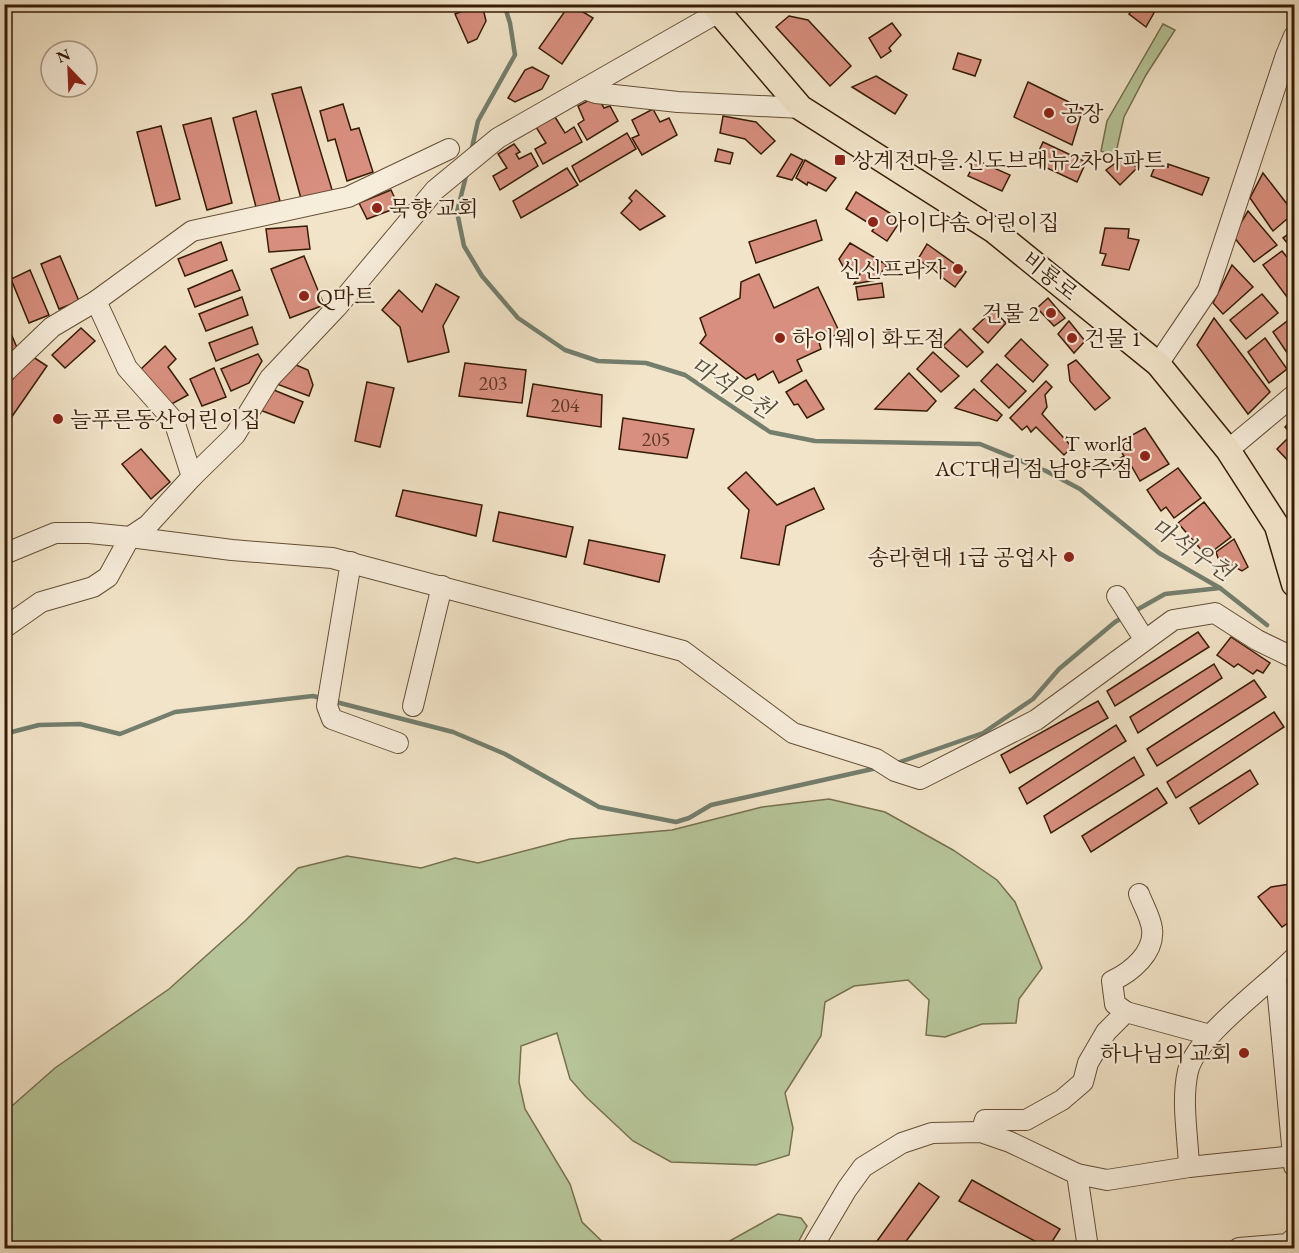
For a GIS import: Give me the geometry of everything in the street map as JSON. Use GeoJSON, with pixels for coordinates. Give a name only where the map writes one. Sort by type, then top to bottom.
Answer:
{"type":"FeatureCollection","features":[{"type":"Feature","properties":{"kind":"main road","name":"비룡로"},"geometry":{"type":"LineString","coordinates":[[715,9],[801,108],[993,230],[1158,364],[1228,450],[1277,526],[1294,584]]}},
{"type":"Feature","properties":{"kind":"street"},"geometry":{"type":"LineString","coordinates":[[4,628],[41,602],[93,587],[108,577],[130,537],[148,525],[235,435],[270,378],[337,307],[435,190],[498,138],[584,89],[715,9]]}},
{"type":"Feature","properties":{"kind":"street"},"geometry":{"type":"LineString","coordinates":[[1158,364],[1208,290],[1294,36]]}},
{"type":"Feature","properties":{"kind":"street"},"geometry":{"type":"LineString","coordinates":[[584,89],[596,93],[678,102],[801,108]]}},
{"type":"Feature","properties":{"kind":"street"},"geometry":{"type":"LineString","coordinates":[[4,374],[52,327],[96,300],[192,231],[348,197],[449,149]]}},
{"type":"Feature","properties":{"kind":"street"},"geometry":{"type":"LineString","coordinates":[[96,300],[127,368],[174,421],[192,477]]}},
{"type":"Feature","properties":{"kind":"street"},"geometry":{"type":"LineString","coordinates":[[1228,450],[1294,395]]}},
{"type":"Feature","properties":{"kind":"street"},"geometry":{"type":"LineString","coordinates":[[4,554],[55,533],[89,533],[232,550],[332,558],[351,562],[682,651],[794,733],[876,759],[895,771],[920,779],[1036,720],[1130,616],[1173,620],[1215,613],[1257,639],[1294,658]]}},
{"type":"Feature","properties":{"kind":"street"},"geometry":{"type":"LineString","coordinates":[[351,562],[327,706],[332,719],[398,743]]}},
{"type":"Feature","properties":{"kind":"street"},"geometry":{"type":"LineString","coordinates":[[413,706],[442,586]]}},
{"type":"Feature","properties":{"kind":"street"},"geometry":{"type":"LineString","coordinates":[[1138,894],[1152,929],[1150,950],[1129,973],[1112,981],[1115,1004],[1126,1012],[1210,1035]]}},
{"type":"Feature","properties":{"kind":"street"},"geometry":{"type":"LineString","coordinates":[[1189,1167],[1185,1090],[1189,1068],[1198,1050],[1210,1035],[1294,958]]}},
{"type":"Feature","properties":{"kind":"street"},"geometry":{"type":"LineString","coordinates":[[812,1248],[847,1189],[863,1167],[902,1143],[932,1133],[981,1132],[1010,1142],[1077,1174],[1107,1180],[1189,1167],[1294,1161],[1276,976]]}},
{"type":"Feature","properties":{"kind":"street"},"geometry":{"type":"LineString","coordinates":[[981,1132],[985,1120],[1026,1120],[1062,1100],[1083,1082],[1088,1063],[1106,1032],[1126,1012]]}},
{"type":"Feature","properties":{"kind":"street"},"geometry":{"type":"LineString","coordinates":[[1077,1174],[1088,1248]]}},
{"type":"Feature","properties":{"kind":"street"},"geometry":{"type":"LineString","coordinates":[[1239,1248],[1264,1248],[1287,1244],[1294,1238]]}},
{"type":"Feature","properties":{"kind":"green space"},"geometry":{"type":"Polygon","coordinates":[[[1163,24],[1175,30],[1146,75],[1124,117],[1115,157],[1101,151],[1107,121],[1163,24]]]}},
{"type":"Feature","properties":{"kind":"green space"},"geometry":{"type":"Polygon","coordinates":[[[829,799],[885,812],[953,850],[997,880],[1015,902],[1042,968],[1019,999],[1016,1023],[982,1024],[945,1037],[926,1035],[929,1000],[908,980],[854,986],[825,1002],[821,1036],[785,1093],[793,1128],[789,1155],[756,1165],[671,1162],[633,1141],[570,1079],[557,1033],[521,1046],[519,1082],[525,1109],[570,1184],[582,1222],[609,1248],[5,1248],[5,1112],[55,1068],[169,989],[245,921],[298,868],[347,856],[421,868],[455,858],[478,863],[570,839],[672,830],[762,807],[829,799]]]}},
{"type":"Feature","properties":{"kind":"green space"},"geometry":{"type":"Polygon","coordinates":[[[778,1214],[801,1218],[807,1226],[795,1248],[717,1248],[778,1214]]]}},
{"type":"Feature","properties":{"kind":"building"},"geometry":{"type":"Polygon","coordinates":[[[482,4],[486,21],[477,39],[468,43],[455,14],[482,4]]]}},
{"type":"Feature","properties":{"kind":"building"},"geometry":{"type":"Polygon","coordinates":[[[570,4],[593,18],[562,64],[539,48],[570,4]]]}},
{"type":"Feature","properties":{"kind":"building"},"geometry":{"type":"Polygon","coordinates":[[[1137,4],[1159,4],[1146,27],[1129,14],[1137,4]]]}},
{"type":"Feature","properties":{"kind":"building"},"geometry":{"type":"Polygon","coordinates":[[[789,16],[808,20],[851,66],[830,86],[776,27],[789,16]]]}},
{"type":"Feature","properties":{"kind":"building"},"geometry":{"type":"Polygon","coordinates":[[[892,23],[901,35],[889,48],[891,51],[881,58],[869,38],[892,23]]]}},
{"type":"Feature","properties":{"kind":"building"},"geometry":{"type":"Polygon","coordinates":[[[958,53],[981,60],[975,76],[953,69],[958,53]]]}},
{"type":"Feature","properties":{"kind":"building"},"geometry":{"type":"Polygon","coordinates":[[[532,67],[549,76],[542,89],[515,102],[508,98],[525,70],[532,67]]]}},
{"type":"Feature","properties":{"kind":"building"},"geometry":{"type":"Polygon","coordinates":[[[876,76],[907,95],[895,114],[852,87],[876,76]]]}},
{"type":"Feature","properties":{"kind":"building","name":"공장"},"geometry":{"type":"Polygon","coordinates":[[[1028,82],[1083,109],[1072,145],[1014,117],[1028,82]]]}},
{"type":"Feature","properties":{"kind":"building"},"geometry":{"type":"Polygon","coordinates":[[[301,87],[333,193],[302,202],[272,94],[301,87]]]}},
{"type":"Feature","properties":{"kind":"building"},"geometry":{"type":"Polygon","coordinates":[[[597,96],[604,108],[610,106],[618,121],[587,140],[578,124],[584,120],[578,106],[597,96]]]}},
{"type":"Feature","properties":{"kind":"building"},"geometry":{"type":"Polygon","coordinates":[[[343,104],[351,130],[359,128],[373,172],[347,181],[335,139],[328,141],[320,111],[343,104]]]}},
{"type":"Feature","properties":{"kind":"building"},"geometry":{"type":"Polygon","coordinates":[[[653,109],[660,122],[669,118],[677,135],[642,155],[632,138],[639,135],[632,120],[653,109]]]}},
{"type":"Feature","properties":{"kind":"building"},"geometry":{"type":"Polygon","coordinates":[[[256,111],[280,201],[256,207],[233,118],[256,111]]]}},
{"type":"Feature","properties":{"kind":"building"},"geometry":{"type":"Polygon","coordinates":[[[723,116],[756,122],[775,141],[761,154],[745,139],[720,133],[723,116]]]}},
{"type":"Feature","properties":{"kind":"building"},"geometry":{"type":"Polygon","coordinates":[[[555,117],[565,133],[574,127],[582,142],[543,164],[535,149],[546,143],[536,127],[555,117]]]}},
{"type":"Feature","properties":{"kind":"building"},"geometry":{"type":"Polygon","coordinates":[[[211,118],[232,203],[207,210],[183,125],[211,118]]]}},
{"type":"Feature","properties":{"kind":"building"},"geometry":{"type":"Polygon","coordinates":[[[161,126],[180,199],[156,206],[137,132],[161,126]]]}},
{"type":"Feature","properties":{"kind":"building"},"geometry":{"type":"Polygon","coordinates":[[[627,133],[636,149],[580,182],[572,166],[627,133]]]}},
{"type":"Feature","properties":{"kind":"building"},"geometry":{"type":"Polygon","coordinates":[[[1043,142],[1086,162],[1077,182],[1034,162],[1043,142]]]}},
{"type":"Feature","properties":{"kind":"building"},"geometry":{"type":"Polygon","coordinates":[[[514,144],[520,152],[516,154],[519,159],[531,153],[538,166],[500,190],[493,176],[507,168],[498,154],[514,144]]]}},
{"type":"Feature","properties":{"kind":"building"},"geometry":{"type":"Polygon","coordinates":[[[718,149],[733,153],[730,164],[715,161],[718,149]]]}},
{"type":"Feature","properties":{"kind":"building"},"geometry":{"type":"Polygon","coordinates":[[[791,154],[803,160],[792,180],[777,176],[791,154]]]}},
{"type":"Feature","properties":{"kind":"building"},"geometry":{"type":"Polygon","coordinates":[[[1125,156],[1137,168],[1120,185],[1106,170],[1125,156]]]}},
{"type":"Feature","properties":{"kind":"building"},"geometry":{"type":"Polygon","coordinates":[[[805,160],[836,178],[826,191],[808,182],[807,185],[796,178],[805,160]]]}},
{"type":"Feature","properties":{"kind":"building"},"geometry":{"type":"Polygon","coordinates":[[[976,160],[1010,175],[1002,191],[968,176],[976,160]]]}},
{"type":"Feature","properties":{"kind":"building"},"geometry":{"type":"Polygon","coordinates":[[[1156,164],[1168,167],[1168,164],[1209,178],[1202,195],[1151,176],[1156,164]]]}},
{"type":"Feature","properties":{"kind":"building"},"geometry":{"type":"Polygon","coordinates":[[[567,168],[578,185],[521,218],[513,201],[567,168]]]}},
{"type":"Feature","properties":{"kind":"building"},"geometry":{"type":"Polygon","coordinates":[[[1263,173],[1294,213],[1273,231],[1250,198],[1263,173]]]}},
{"type":"Feature","properties":{"kind":"building"},"geometry":{"type":"Polygon","coordinates":[[[391,190],[399,207],[367,219],[359,203],[391,190]]]}},
{"type":"Feature","properties":{"kind":"building"},"geometry":{"type":"Polygon","coordinates":[[[636,190],[665,216],[640,230],[621,213],[632,201],[629,198],[636,190]]]}},
{"type":"Feature","properties":{"kind":"building"},"geometry":{"type":"Polygon","coordinates":[[[856,192],[901,220],[887,241],[872,231],[875,227],[846,209],[856,192]]]}},
{"type":"Feature","properties":{"kind":"building"},"geometry":{"type":"Polygon","coordinates":[[[1248,211],[1277,245],[1254,262],[1233,236],[1248,211]]]}},
{"type":"Feature","properties":{"kind":"building"},"geometry":{"type":"Polygon","coordinates":[[[816,220],[822,240],[756,263],[749,242],[816,220]]]}},
{"type":"Feature","properties":{"kind":"building"},"geometry":{"type":"Polygon","coordinates":[[[307,226],[310,249],[269,252],[266,229],[307,226]]]}},
{"type":"Feature","properties":{"kind":"building"},"geometry":{"type":"Polygon","coordinates":[[[1105,228],[1129,229],[1128,238],[1139,240],[1129,270],[1102,265],[1106,254],[1100,253],[1105,228]]]}},
{"type":"Feature","properties":{"kind":"building"},"geometry":{"type":"Polygon","coordinates":[[[1294,230],[1294,251],[1283,238],[1294,230]]]}},
{"type":"Feature","properties":{"kind":"building"},"geometry":{"type":"Polygon","coordinates":[[[221,242],[227,260],[185,276],[178,259],[221,242]]]}},
{"type":"Feature","properties":{"kind":"building"},"geometry":{"type":"Polygon","coordinates":[[[850,243],[887,265],[876,280],[854,284],[860,274],[847,267],[845,270],[839,259],[850,243]]]}},
{"type":"Feature","properties":{"kind":"building"},"geometry":{"type":"Polygon","coordinates":[[[927,244],[966,272],[955,287],[918,259],[927,244]]]}},
{"type":"Feature","properties":{"kind":"building"},"geometry":{"type":"Polygon","coordinates":[[[1282,251],[1294,266],[1294,291],[1287,297],[1263,265],[1282,251]]]}},
{"type":"Feature","properties":{"kind":"building"},"geometry":{"type":"Polygon","coordinates":[[[60,256],[79,301],[59,309],[41,264],[60,256]]]}},
{"type":"Feature","properties":{"kind":"building"},"geometry":{"type":"Polygon","coordinates":[[[304,256],[324,305],[290,318],[271,269],[304,256]]]}},
{"type":"Feature","properties":{"kind":"building"},"geometry":{"type":"Polygon","coordinates":[[[1232,265],[1253,287],[1223,314],[1213,303],[1232,265]]]}},
{"type":"Feature","properties":{"kind":"building"},"geometry":{"type":"Polygon","coordinates":[[[30,270],[49,315],[29,323],[11,279],[30,270]]]}},
{"type":"Feature","properties":{"kind":"building"},"geometry":{"type":"Polygon","coordinates":[[[232,270],[240,290],[195,307],[188,289],[232,270]]]}},
{"type":"Feature","properties":{"kind":"building"},"geometry":{"type":"Polygon","coordinates":[[[759,274],[774,308],[818,287],[840,333],[819,342],[821,349],[797,360],[802,371],[779,383],[773,371],[758,380],[755,374],[746,379],[700,343],[706,335],[700,318],[740,298],[741,282],[759,274]]]}},
{"type":"Feature","properties":{"kind":"building"},"geometry":{"type":"Polygon","coordinates":[[[882,283],[884,297],[858,300],[856,287],[882,283]]]}},
{"type":"Feature","properties":{"kind":"building"},"geometry":{"type":"Polygon","coordinates":[[[436,284],[459,297],[443,326],[449,352],[408,362],[400,327],[382,310],[399,290],[422,312],[436,284]]]}},
{"type":"Feature","properties":{"kind":"building"},"geometry":{"type":"Polygon","coordinates":[[[1262,294],[1278,313],[1246,339],[1230,320],[1262,294]]]}},
{"type":"Feature","properties":{"kind":"building"},"geometry":{"type":"Polygon","coordinates":[[[242,297],[248,315],[206,331],[199,314],[242,297]]]}},
{"type":"Feature","properties":{"kind":"building","name":"건물 2"},"geometry":{"type":"Polygon","coordinates":[[[1048,298],[1065,318],[1054,326],[1037,308],[1048,298]]]}},
{"type":"Feature","properties":{"kind":"building"},"geometry":{"type":"Polygon","coordinates":[[[993,310],[1006,323],[988,343],[973,329],[993,310]]]}},
{"type":"Feature","properties":{"kind":"building"},"geometry":{"type":"Polygon","coordinates":[[[4,317],[18,350],[4,366],[4,317]]]}},
{"type":"Feature","properties":{"kind":"building"},"geometry":{"type":"Polygon","coordinates":[[[1214,318],[1270,392],[1248,414],[1197,345],[1214,318]]]}},
{"type":"Feature","properties":{"kind":"building"},"geometry":{"type":"Polygon","coordinates":[[[1291,318],[1294,322],[1294,363],[1273,332],[1291,318]]]}},
{"type":"Feature","properties":{"kind":"building","name":"건물 1"},"geometry":{"type":"Polygon","coordinates":[[[1069,321],[1085,341],[1074,353],[1058,334],[1069,321]]]}},
{"type":"Feature","properties":{"kind":"building"},"geometry":{"type":"Polygon","coordinates":[[[252,327],[258,344],[216,361],[209,343],[252,327]]]}},
{"type":"Feature","properties":{"kind":"building"},"geometry":{"type":"Polygon","coordinates":[[[81,328],[95,341],[65,368],[52,355],[81,328]]]}},
{"type":"Feature","properties":{"kind":"building"},"geometry":{"type":"Polygon","coordinates":[[[960,329],[983,352],[967,367],[943,346],[960,329]]]}},
{"type":"Feature","properties":{"kind":"building"},"geometry":{"type":"Polygon","coordinates":[[[1265,338],[1287,369],[1269,383],[1248,352],[1265,338]]]}},
{"type":"Feature","properties":{"kind":"building"},"geometry":{"type":"Polygon","coordinates":[[[1021,339],[1048,365],[1033,382],[1005,356],[1021,339]]]}},
{"type":"Feature","properties":{"kind":"building"},"geometry":{"type":"Polygon","coordinates":[[[165,346],[176,359],[168,367],[188,395],[168,406],[149,378],[140,370],[165,346]]]}},
{"type":"Feature","properties":{"kind":"building"},"geometry":{"type":"Polygon","coordinates":[[[933,352],[959,376],[941,392],[917,369],[933,352]]]}},
{"type":"Feature","properties":{"kind":"building"},"geometry":{"type":"Polygon","coordinates":[[[258,354],[262,361],[249,383],[231,391],[221,369],[258,354]]]}},
{"type":"Feature","properties":{"kind":"building","name":"늘푸른동산어린이집"},"geometry":{"type":"Polygon","coordinates":[[[30,355],[47,366],[4,428],[4,391],[30,355]]]}},
{"type":"Feature","properties":{"kind":"building"},"geometry":{"type":"Polygon","coordinates":[[[1076,360],[1110,398],[1095,410],[1070,381],[1068,365],[1076,360]]]}},
{"type":"Feature","properties":{"kind":"building"},"geometry":{"type":"Polygon","coordinates":[[[289,362],[308,370],[313,385],[309,396],[274,383],[289,362]]]}},
{"type":"Feature","properties":{"kind":"building"},"geometry":{"type":"Polygon","coordinates":[[[465,363],[526,370],[522,403],[459,396],[465,363]]]}},
{"type":"Feature","properties":{"kind":"building"},"geometry":{"type":"Polygon","coordinates":[[[997,364],[1026,391],[1009,408],[981,381],[997,364]]]}},
{"type":"Feature","properties":{"kind":"building"},"geometry":{"type":"Polygon","coordinates":[[[214,368],[226,397],[202,406],[190,379],[214,368]]]}},
{"type":"Feature","properties":{"kind":"building"},"geometry":{"type":"Polygon","coordinates":[[[909,373],[936,401],[927,411],[875,409],[909,373]]]}},
{"type":"Feature","properties":{"kind":"building"},"geometry":{"type":"Polygon","coordinates":[[[806,380],[824,409],[807,418],[798,404],[794,405],[786,392],[806,380]]]}},
{"type":"Feature","properties":{"kind":"building"},"geometry":{"type":"Polygon","coordinates":[[[1046,381],[1052,387],[1045,395],[1047,407],[1042,414],[1072,447],[1064,455],[1036,427],[1031,432],[1027,426],[1022,430],[1010,418],[1046,381]]]}},
{"type":"Feature","properties":{"kind":"building"},"geometry":{"type":"Polygon","coordinates":[[[367,382],[394,388],[380,447],[355,441],[367,382]]]}},
{"type":"Feature","properties":{"kind":"building"},"geometry":{"type":"Polygon","coordinates":[[[533,384],[602,395],[601,427],[527,416],[533,384]]]}},
{"type":"Feature","properties":{"kind":"building"},"geometry":{"type":"Polygon","coordinates":[[[269,388],[303,402],[294,423],[260,410],[269,388]]]}},
{"type":"Feature","properties":{"kind":"building"},"geometry":{"type":"Polygon","coordinates":[[[974,389],[1002,415],[997,421],[955,408],[974,389]]]}},
{"type":"Feature","properties":{"kind":"building"},"geometry":{"type":"Polygon","coordinates":[[[623,418],[694,429],[687,458],[619,449],[623,418]]]}},
{"type":"Feature","properties":{"kind":"building"},"geometry":{"type":"Polygon","coordinates":[[[1294,418],[1294,437],[1285,427],[1294,418]]]}},
{"type":"Feature","properties":{"kind":"building"},"geometry":{"type":"Polygon","coordinates":[[[1145,428],[1169,464],[1140,481],[1132,467],[1119,474],[1112,463],[1124,456],[1116,444],[1145,428]]]}},
{"type":"Feature","properties":{"kind":"building"},"geometry":{"type":"Polygon","coordinates":[[[1290,436],[1294,440],[1294,467],[1277,449],[1290,436]]]}},
{"type":"Feature","properties":{"kind":"building"},"geometry":{"type":"Polygon","coordinates":[[[141,449],[170,482],[151,499],[122,464],[141,449]]]}},
{"type":"Feature","properties":{"kind":"building"},"geometry":{"type":"Polygon","coordinates":[[[1178,468],[1201,498],[1174,518],[1166,507],[1161,511],[1147,490],[1178,468]]]}},
{"type":"Feature","properties":{"kind":"building"},"geometry":{"type":"Polygon","coordinates":[[[746,472],[777,505],[814,488],[824,509],[786,526],[779,565],[741,558],[749,510],[728,488],[746,472]]]}},
{"type":"Feature","properties":{"kind":"building"},"geometry":{"type":"Polygon","coordinates":[[[403,490],[482,505],[476,536],[396,516],[403,490]]]}},
{"type":"Feature","properties":{"kind":"building"},"geometry":{"type":"Polygon","coordinates":[[[1204,502],[1231,537],[1214,550],[1212,548],[1204,553],[1178,523],[1204,502]]]}},
{"type":"Feature","properties":{"kind":"building"},"geometry":{"type":"Polygon","coordinates":[[[499,512],[573,527],[566,557],[493,541],[499,512]]]}},
{"type":"Feature","properties":{"kind":"building"},"geometry":{"type":"Polygon","coordinates":[[[1234,539],[1248,567],[1242,571],[1218,558],[1216,552],[1234,539]]]}},
{"type":"Feature","properties":{"kind":"building"},"geometry":{"type":"Polygon","coordinates":[[[589,540],[665,555],[659,582],[584,564],[589,540]]]}},
{"type":"Feature","properties":{"kind":"building"},"geometry":{"type":"Polygon","coordinates":[[[1198,632],[1209,647],[1115,706],[1107,691],[1198,632]]]}},
{"type":"Feature","properties":{"kind":"building"},"geometry":{"type":"Polygon","coordinates":[[[1231,637],[1270,663],[1263,673],[1257,670],[1253,674],[1238,664],[1234,667],[1217,655],[1231,637]]]}},
{"type":"Feature","properties":{"kind":"building"},"geometry":{"type":"Polygon","coordinates":[[[1214,664],[1222,678],[1138,733],[1130,717],[1214,664]]]}},
{"type":"Feature","properties":{"kind":"building"},"geometry":{"type":"Polygon","coordinates":[[[1254,680],[1266,697],[1157,766],[1147,749],[1254,680]]]}},
{"type":"Feature","properties":{"kind":"building"},"geometry":{"type":"Polygon","coordinates":[[[1098,701],[1108,718],[1010,773],[1001,755],[1098,701]]]}},
{"type":"Feature","properties":{"kind":"building"},"geometry":{"type":"Polygon","coordinates":[[[1274,712],[1284,727],[1176,798],[1167,782],[1274,712]]]}},
{"type":"Feature","properties":{"kind":"building"},"geometry":{"type":"Polygon","coordinates":[[[1116,725],[1126,741],[1027,804],[1019,788],[1116,725]]]}},
{"type":"Feature","properties":{"kind":"building"},"geometry":{"type":"Polygon","coordinates":[[[1134,757],[1144,775],[1051,833],[1044,816],[1134,757]]]}},
{"type":"Feature","properties":{"kind":"building"},"geometry":{"type":"Polygon","coordinates":[[[1250,770],[1258,784],[1199,824],[1190,808],[1250,770]]]}},
{"type":"Feature","properties":{"kind":"building"},"geometry":{"type":"Polygon","coordinates":[[[1157,788],[1167,803],[1091,852],[1082,836],[1157,788]]]}},
{"type":"Feature","properties":{"kind":"building"},"geometry":{"type":"Polygon","coordinates":[[[1290,884],[1294,919],[1282,927],[1258,897],[1271,887],[1290,884]]]}},
{"type":"Feature","properties":{"kind":"building"},"geometry":{"type":"Polygon","coordinates":[[[972,1180],[1060,1229],[1048,1248],[959,1201],[972,1180]]]}},
{"type":"Feature","properties":{"kind":"building"},"geometry":{"type":"Polygon","coordinates":[[[919,1183],[939,1197],[901,1248],[872,1248],[919,1183]]]}},
{"type":"Feature","properties":{"kind":"waterway","name":"마석우천"},"geometry":{"type":"LineString","coordinates":[[471,152],[478,121],[515,55],[510,23],[504,4]]}},
{"type":"Feature","properties":{"kind":"waterway","name":"마석우천"},"geometry":{"type":"LineString","coordinates":[[467,172],[457,212],[464,246],[482,276],[518,318],[565,350],[598,361],[646,363],[685,375],[770,432],[815,441],[980,444],[1046,471],[1080,489],[1159,553],[1220,588],[1267,625]]}},
{"type":"Feature","properties":{"kind":"waterway"},"geometry":{"type":"LineString","coordinates":[[1133,612],[1165,594],[1220,588]]}},
{"type":"Feature","properties":{"kind":"waterway"},"geometry":{"type":"LineString","coordinates":[[894,764],[983,733],[1033,699],[1059,669],[1125,616]]}},
{"type":"Feature","properties":{"kind":"waterway"},"geometry":{"type":"LineString","coordinates":[[4,734],[39,725],[80,724],[120,734],[175,712],[313,696],[324,699]]}},
{"type":"Feature","properties":{"kind":"waterway"},"geometry":{"type":"LineString","coordinates":[[332,701],[453,732],[505,754],[599,807],[676,822],[689,818],[711,805],[877,768]]}},
{"type":"Feature","properties":{"kind":"place","name":"공장"},"geometry":{"type":"Point","coordinates":[1049,113]}},
{"type":"Feature","properties":{"kind":"place","name":"상계전마을.신도브래뉴2차아파트"},"geometry":{"type":"Point","coordinates":[840,160]}},
{"type":"Feature","properties":{"kind":"place","name":"묵향 교회"},"geometry":{"type":"Point","coordinates":[377,208]}},
{"type":"Feature","properties":{"kind":"place","name":"아이다솜 어린이집"},"geometry":{"type":"Point","coordinates":[873,222]}},
{"type":"Feature","properties":{"kind":"place","name":"신신프라자"},"geometry":{"type":"Point","coordinates":[958,269]}},
{"type":"Feature","properties":{"kind":"place","name":"Q마트"},"geometry":{"type":"Point","coordinates":[304,296]}},
{"type":"Feature","properties":{"kind":"place","name":"건물 2"},"geometry":{"type":"Point","coordinates":[1051,313]}},
{"type":"Feature","properties":{"kind":"place","name":"하이웨이 화도점"},"geometry":{"type":"Point","coordinates":[780,338]}},
{"type":"Feature","properties":{"kind":"place","name":"건물 1"},"geometry":{"type":"Point","coordinates":[1072,338]}},
{"type":"Feature","properties":{"kind":"place","name":"늘푸른동산어린이집"},"geometry":{"type":"Point","coordinates":[58,419]}},
{"type":"Feature","properties":{"kind":"place","name":"T world ACT대리점 남양주점"},"geometry":{"type":"Point","coordinates":[1145,456]}},
{"type":"Feature","properties":{"kind":"place","name":"송라현대 1급 공업사"},"geometry":{"type":"Point","coordinates":[1069,557]}},
{"type":"Feature","properties":{"kind":"place","name":"하나님의 교회"},"geometry":{"type":"Point","coordinates":[1244,1053]}}]}
